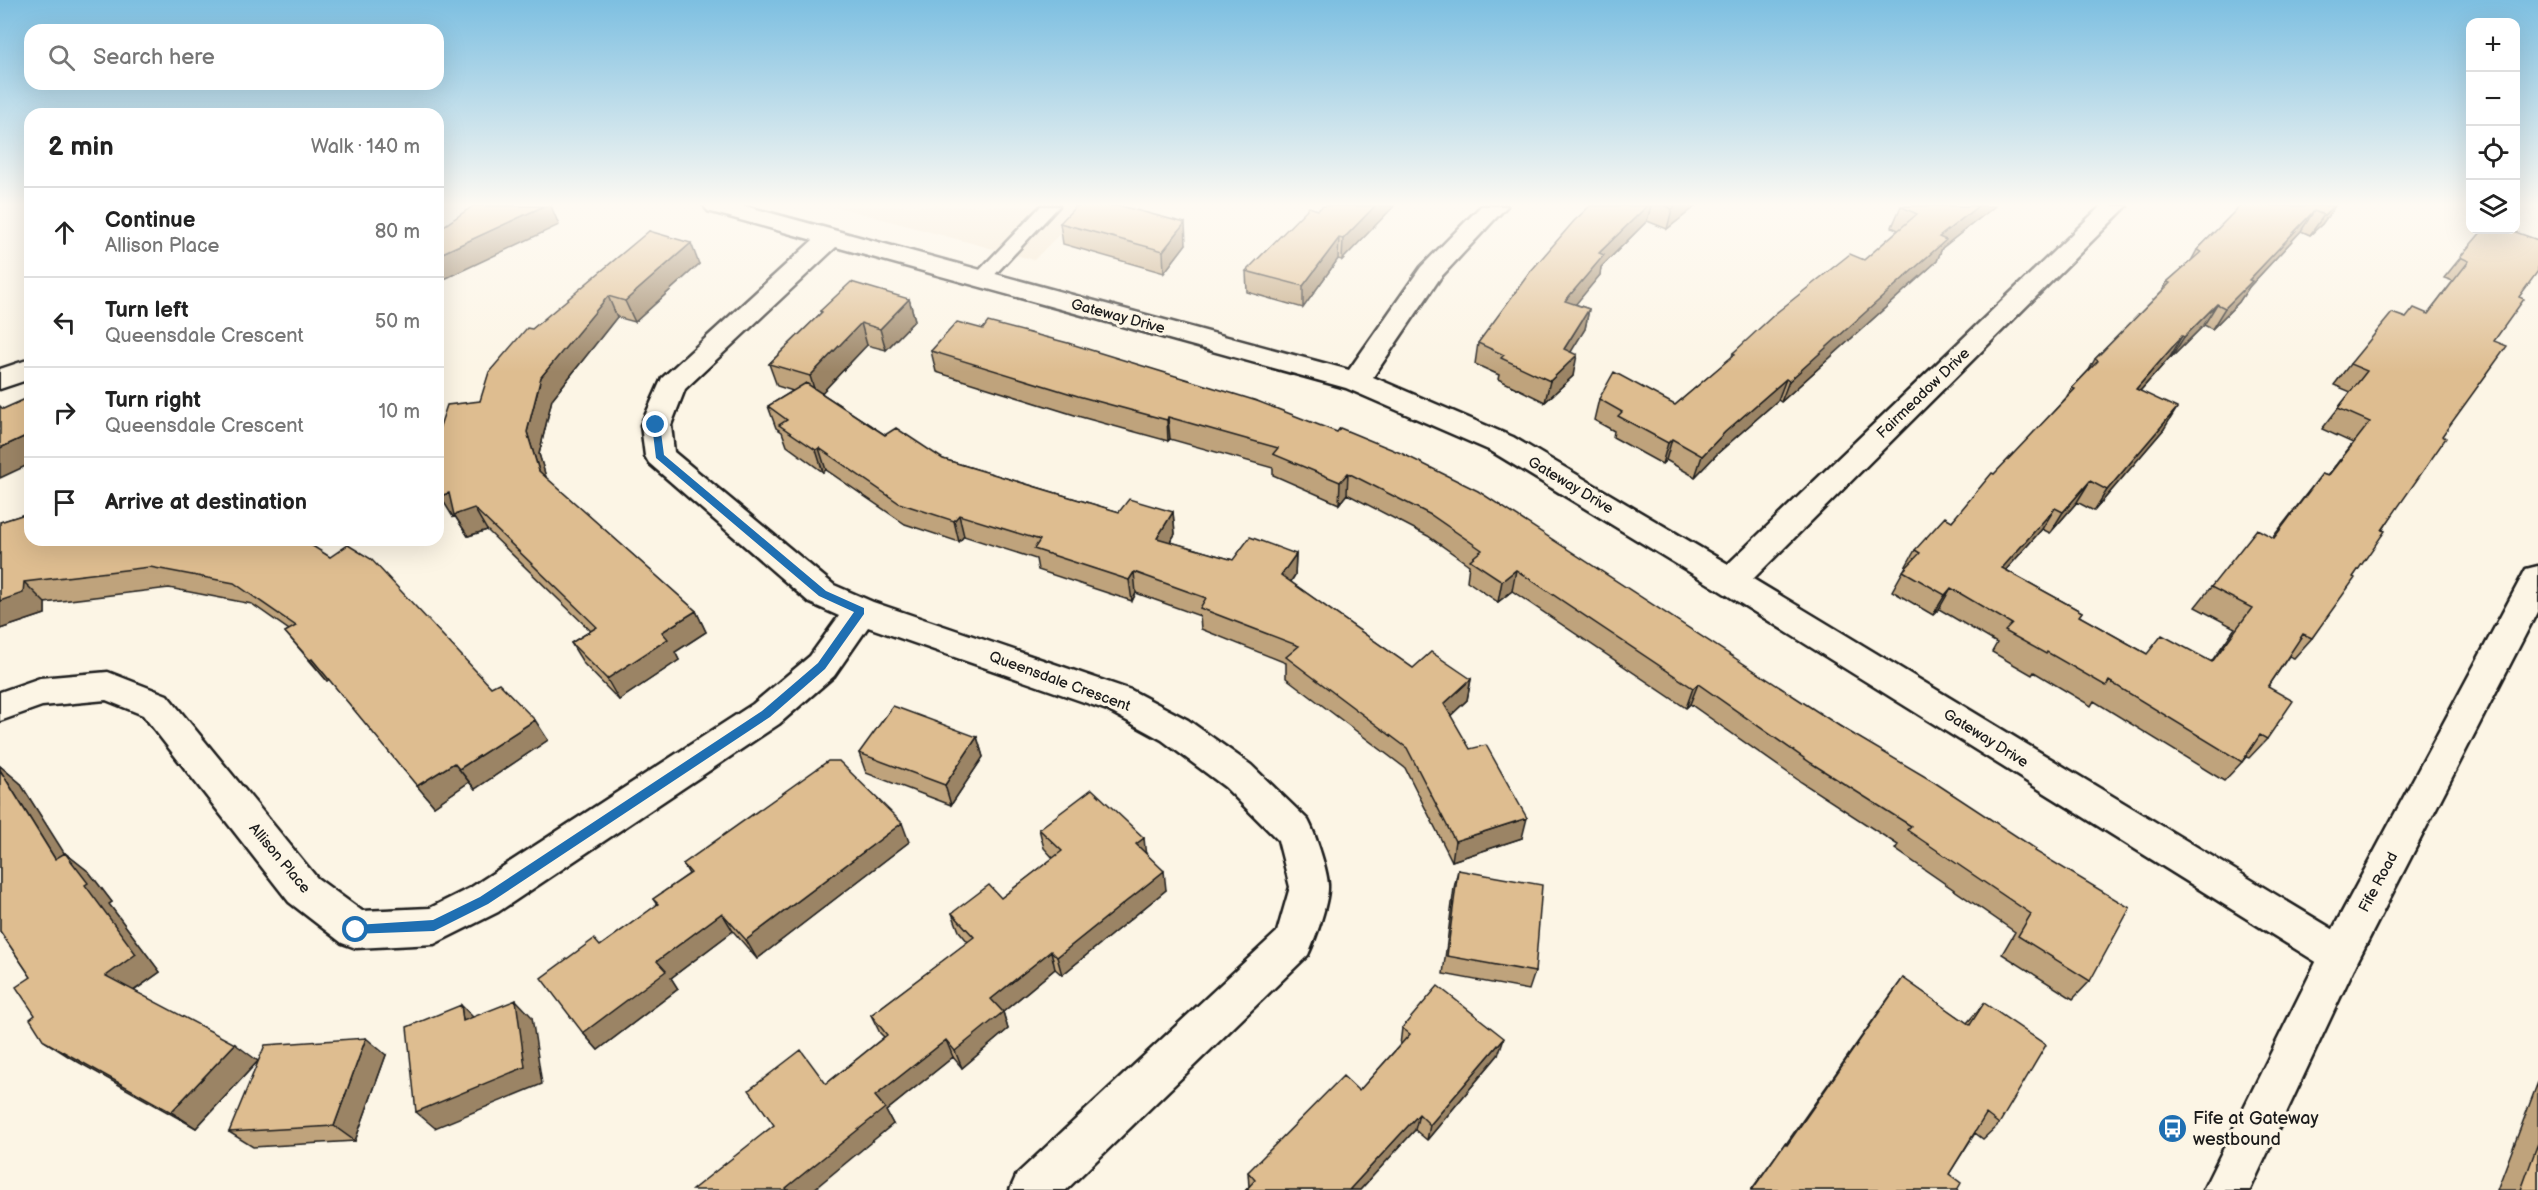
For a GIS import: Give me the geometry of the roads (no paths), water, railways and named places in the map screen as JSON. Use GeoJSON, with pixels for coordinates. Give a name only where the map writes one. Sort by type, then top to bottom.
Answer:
{"type":"FeatureCollection","features":[{"type":"Feature","properties":{"kind":"street","name":"Queensdale Crescent"},"geometry":{"type":"LineString","coordinates":[[805,262],[672,385],[656,425],[660,456],[822,594],[861,611],[1119,700],[1176,730],[1238,776],[1295,831],[1310,887],[1294,942],[1033,1190]]}},
{"type":"Feature","properties":{"kind":"street","name":"Gateway Drive"},"geometry":{"type":"LineString","coordinates":[[917,262],[1356,381],[1502,444],[1731,581],[2340,956]]}},
{"type":"Feature","properties":{"kind":"street"},"geometry":{"type":"LineString","coordinates":[[1356,381],[1430,273],[1441,262]]}},
{"type":"Feature","properties":{"kind":"street","name":"Fairmeadow Drive"},"geometry":{"type":"LineString","coordinates":[[1731,581],[2058,262]]}},
{"type":"Feature","properties":{"kind":"street"},"geometry":{"type":"LineString","coordinates":[[0,380],[24,370]]}},
{"type":"Feature","properties":{"kind":"street","name":"Fife Road"},"geometry":{"type":"LineString","coordinates":[[2226,1190],[2340,956],[2538,578]]}},
{"type":"Feature","properties":{"kind":"street","name":"Allison Place"},"geometry":{"type":"LineString","coordinates":[[0,707],[40,692],[108,686],[155,705],[303,890],[356,930],[434,926],[484,900],[766,714],[822,666],[861,611]]}},
{"type":"Feature","properties":{"kind":"lane"},"geometry":{"type":"LineString","coordinates":[[981,279],[998,262]]}},
{"type":"Feature","properties":{"kind":"place","name":"Fife at Gateway westbound"},"geometry":{"type":"Point","coordinates":[2172,1128]}}]}
